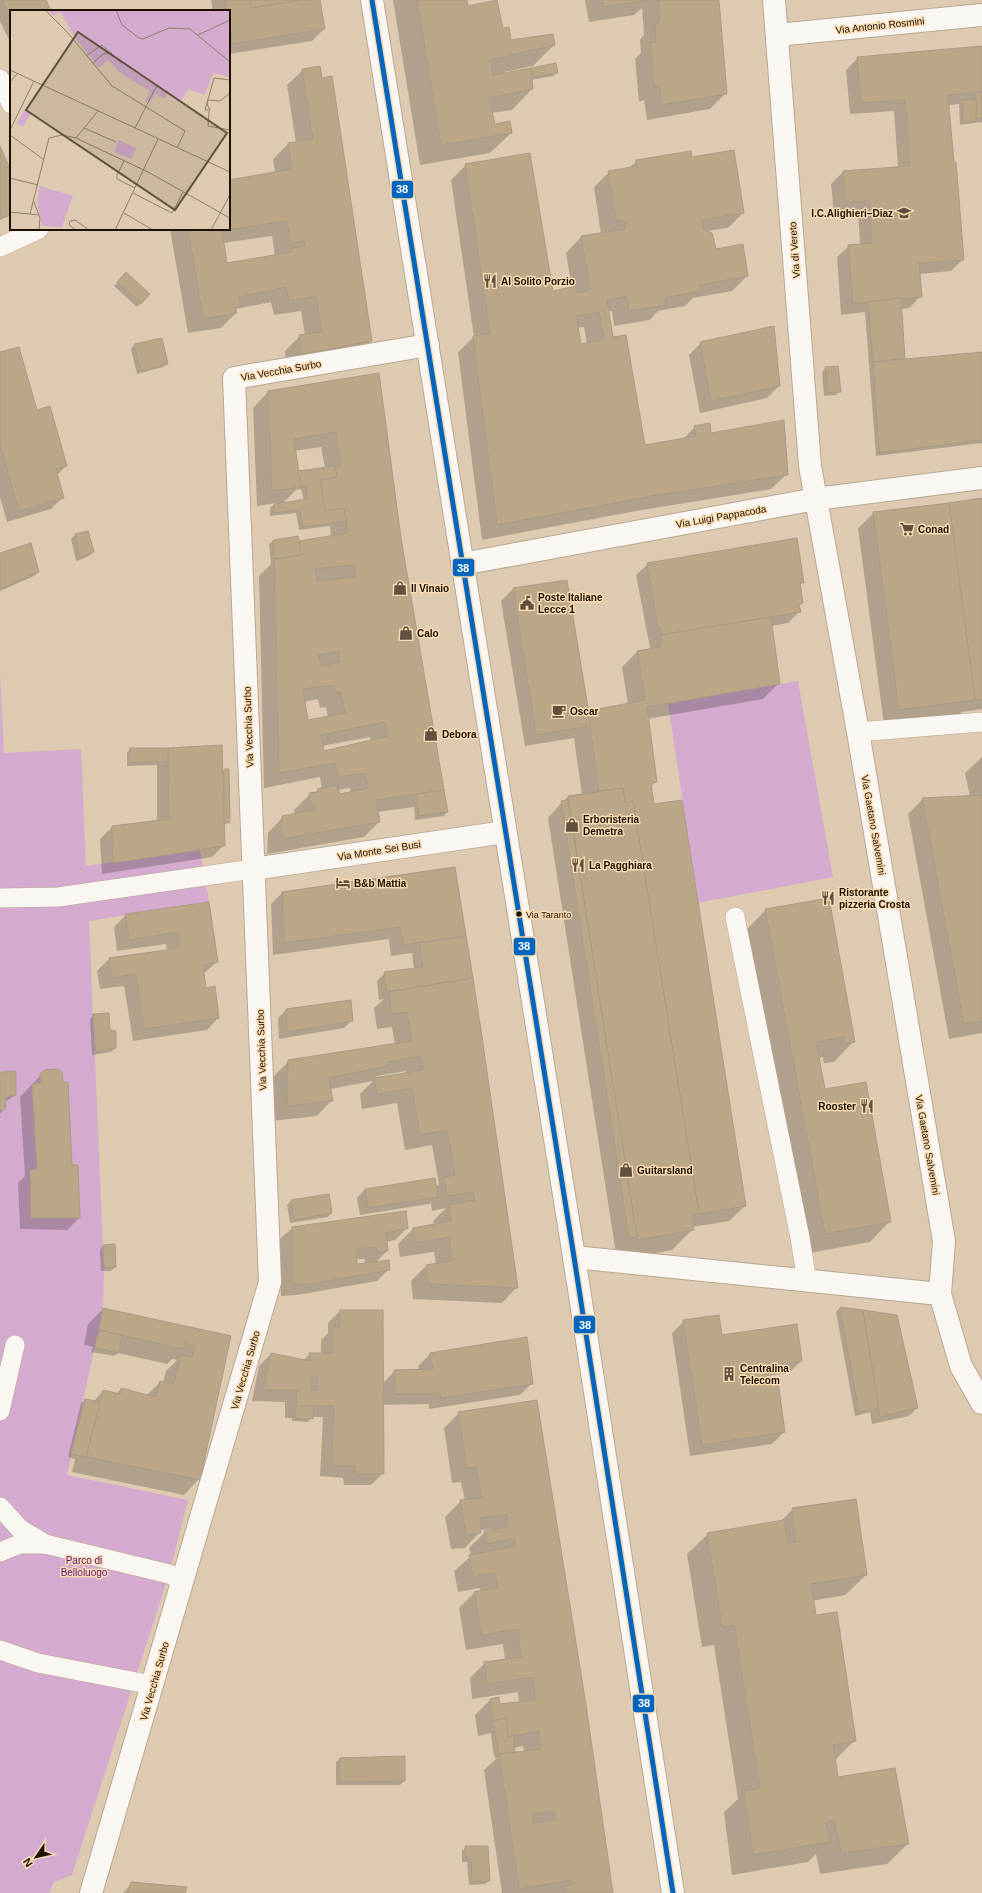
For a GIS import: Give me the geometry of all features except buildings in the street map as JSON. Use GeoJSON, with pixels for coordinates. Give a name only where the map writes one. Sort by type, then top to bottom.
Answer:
{"type":"FeatureCollection","features":[{"type":"Feature","properties":{"kind":"street"},"geometry":{"type":"LineString","coordinates":[[372,0],[574,1257],[673,1893]]}},
{"type":"Feature","properties":{"kind":"street","name":"Via di Vereto"},"geometry":{"type":"LineString","coordinates":[[774,0],[778,35],[810,466],[816,499]]}},
{"type":"Feature","properties":{"kind":"street","name":"Via Antonio Rosmini"},"geometry":{"type":"LineString","coordinates":[[778,35],[982,15]]}},
{"type":"Feature","properties":{"kind":"street","name":"Via Vecchia Surbo"},"geometry":{"type":"LineString","coordinates":[[91,1893],[270,1282],[234,378],[428,345]]}},
{"type":"Feature","properties":{"kind":"street","name":"Via Luigi Pappacoda"},"geometry":{"type":"LineString","coordinates":[[462,564],[816,499],[982,478]]}},
{"type":"Feature","properties":{"kind":"street","name":"Via Gaetano Salvemini"},"geometry":{"type":"LineString","coordinates":[[816,499],[858,732],[944,1241],[940,1294]]}},
{"type":"Feature","properties":{"kind":"street","name":"Via Monte Sei Busi"},"geometry":{"type":"LineString","coordinates":[[253,869],[505,832]]}},
{"type":"Feature","properties":{"kind":"street"},"geometry":{"type":"LineString","coordinates":[[574,1257],[940,1294],[961,1366],[982,1403]]}},
{"type":"Feature","properties":{"kind":"lane"},"geometry":{"type":"LineString","coordinates":[[0,79],[10,102]]}},
{"type":"Feature","properties":{"kind":"lane"},"geometry":{"type":"LineString","coordinates":[[0,247],[37,230]]}},
{"type":"Feature","properties":{"kind":"lane"},"geometry":{"type":"LineString","coordinates":[[858,732],[982,722]]}},
{"type":"Feature","properties":{"kind":"lane"},"geometry":{"type":"LineString","coordinates":[[0,898],[58,897],[253,869]]}},
{"type":"Feature","properties":{"kind":"lane"},"geometry":{"type":"LineString","coordinates":[[735,917],[799,1230],[807,1281]]}},
{"type":"Feature","properties":{"kind":"lane"},"geometry":{"type":"LineString","coordinates":[[0,1411],[15,1345]]}},
{"type":"Feature","properties":{"kind":"lane"},"geometry":{"type":"LineString","coordinates":[[0,1507],[20,1529],[45,1544]]}},
{"type":"Feature","properties":{"kind":"lane"},"geometry":{"type":"LineString","coordinates":[[0,1552],[20,1544],[45,1544],[169,1574],[183,1581]]}},
{"type":"Feature","properties":{"kind":"lane"},"geometry":{"type":"LineString","coordinates":[[0,1650],[38,1663],[152,1685]]}},
{"type":"Feature","properties":{"kind":"green space","name":"Parco di Belloluogo"},"geometry":{"type":"Polygon","coordinates":[[[0,674],[4,753],[81,749],[86,866],[200,850],[209,902],[89,921],[104,1268],[103,1308],[67,1475],[188,1500],[169,1574],[72,1875],[54,1882],[49,1893],[0,1893],[0,674]]]}},
{"type":"Feature","properties":{"kind":"green space"},"geometry":{"type":"Polygon","coordinates":[[[798,681],[833,877],[698,903],[668,703],[798,681]]]}},
{"type":"Feature","properties":{"kind":"transit line","name":"38"},"geometry":{"type":"LineString","coordinates":[[372,0],[574,1257],[673,1893]]}},
{"type":"Feature","properties":{"kind":"place","name":"I.C.Alighieri–Diaz"},"geometry":{"type":"Point","coordinates":[904,213]}},
{"type":"Feature","properties":{"kind":"place","name":"Al Solito Porzio"},"geometry":{"type":"Point","coordinates":[490,281]}},
{"type":"Feature","properties":{"kind":"place","name":"Conad"},"geometry":{"type":"Point","coordinates":[907,529]}},
{"type":"Feature","properties":{"kind":"place","name":"Il Vinaio"},"geometry":{"type":"Point","coordinates":[400,588]}},
{"type":"Feature","properties":{"kind":"place","name":"Poste Italiane Lecce 1"},"geometry":{"type":"Point","coordinates":[527,603]}},
{"type":"Feature","properties":{"kind":"place","name":"Calo"},"geometry":{"type":"Point","coordinates":[406,633]}},
{"type":"Feature","properties":{"kind":"place","name":"Oscar"},"geometry":{"type":"Point","coordinates":[559,711]}},
{"type":"Feature","properties":{"kind":"place","name":"Debora"},"geometry":{"type":"Point","coordinates":[431,734]}},
{"type":"Feature","properties":{"kind":"place","name":"Erboristeria Demetra"},"geometry":{"type":"Point","coordinates":[572,825]}},
{"type":"Feature","properties":{"kind":"place","name":"La Pagghiara"},"geometry":{"type":"Point","coordinates":[578,865]}},
{"type":"Feature","properties":{"kind":"place","name":"B&b Mattia"},"geometry":{"type":"Point","coordinates":[343,883]}},
{"type":"Feature","properties":{"kind":"place","name":"Ristorante pizzeria Crosta"},"geometry":{"type":"Point","coordinates":[828,898]}},
{"type":"Feature","properties":{"kind":"place","name":"Via Taranto"},"geometry":{"type":"Point","coordinates":[519,914]}},
{"type":"Feature","properties":{"kind":"place","name":"Rooster"},"geometry":{"type":"Point","coordinates":[867,1106]}},
{"type":"Feature","properties":{"kind":"place","name":"Guitarsland"},"geometry":{"type":"Point","coordinates":[626,1170]}},
{"type":"Feature","properties":{"kind":"place","name":"Centralina Telecom"},"geometry":{"type":"Point","coordinates":[729,1374]}}]}
